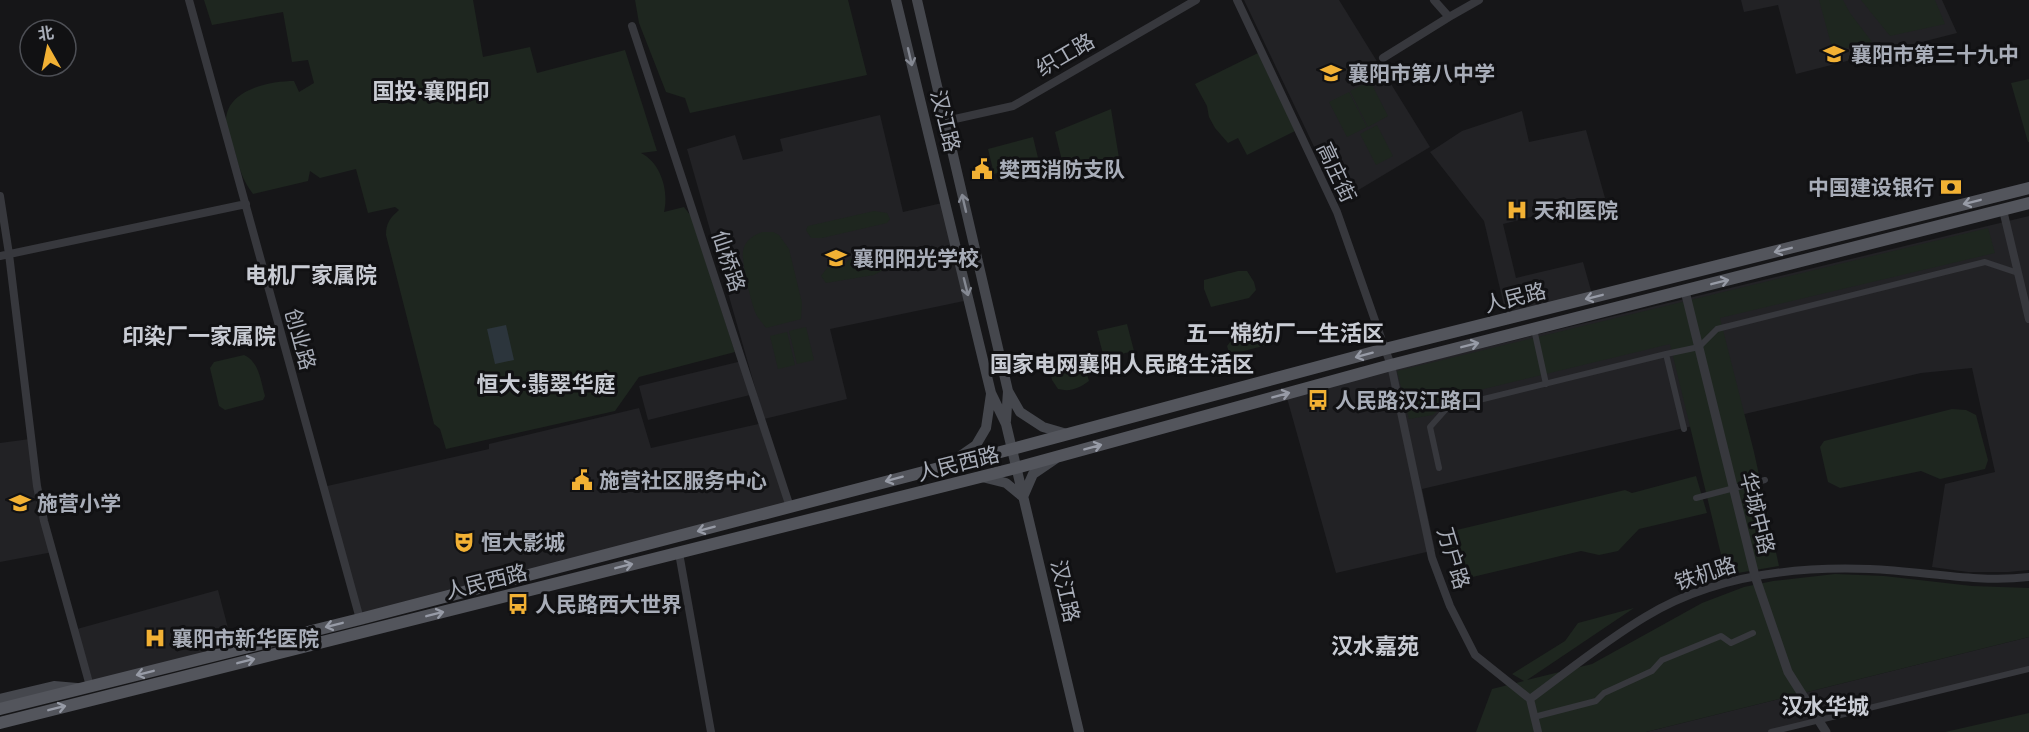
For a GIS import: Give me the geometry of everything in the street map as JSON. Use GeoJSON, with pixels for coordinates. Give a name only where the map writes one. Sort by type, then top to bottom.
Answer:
{"type":"FeatureCollection","features":[{"type":"Feature","properties":{"kind":"main road","name":"汉江路"},"geometry":{"type":"LineString","coordinates":[[896,0],[991,393],[1006,424],[1079,732]]}},
{"type":"Feature","properties":{"kind":"main road","name":"汉江路"},"geometry":{"type":"LineString","coordinates":[[917,0],[1008,391],[1006,424]]}},
{"type":"Feature","properties":{"kind":"main road","name":"人民路"},"geometry":{"type":"LineString","coordinates":[[1012,449],[1385,349],[2029,188]]}},
{"type":"Feature","properties":{"kind":"main road","name":"人民路"},"geometry":{"type":"LineString","coordinates":[[1017,468],[1391,365],[2029,203]]}},
{"type":"Feature","properties":{"kind":"main road"},"geometry":{"type":"LineString","coordinates":[[1008,391],[1020,412],[1042,427],[1067,434]]}},
{"type":"Feature","properties":{"kind":"main road"},"geometry":{"type":"LineString","coordinates":[[948,465],[976,445],[986,428],[991,393]]}},
{"type":"Feature","properties":{"kind":"main road","name":"人民西路"},"geometry":{"type":"LineString","coordinates":[[0,709],[360,619],[1012,449]]}},
{"type":"Feature","properties":{"kind":"main road"},"geometry":{"type":"LineString","coordinates":[[982,477],[1006,483],[1023,497],[1033,474],[1059,457]]}},
{"type":"Feature","properties":{"kind":"main road","name":"人民西路"},"geometry":{"type":"LineString","coordinates":[[0,723],[1017,468]]}},
{"type":"Feature","properties":{"kind":"main road"},"geometry":{"type":"LineString","coordinates":[[0,699],[54,686],[87,687]]}},
{"type":"Feature","properties":{"kind":"street","name":"创业路"},"geometry":{"type":"LineString","coordinates":[[189,0],[360,619]]}},
{"type":"Feature","properties":{"kind":"street","name":"织工路"},"geometry":{"type":"LineString","coordinates":[[946,121],[1013,105],[1196,0]]}},
{"type":"Feature","properties":{"kind":"street","name":"高庄街"},"geometry":{"type":"LineString","coordinates":[[1237,0],[1337,212],[1391,365]]}},
{"type":"Feature","properties":{"kind":"street"},"geometry":{"type":"LineString","coordinates":[[1434,0],[1449,17]]}},
{"type":"Feature","properties":{"kind":"street"},"geometry":{"type":"LineString","coordinates":[[1383,58],[1479,0]]}},
{"type":"Feature","properties":{"kind":"street","name":"仙桥路"},"geometry":{"type":"LineString","coordinates":[[632,26],[790,507]]}},
{"type":"Feature","properties":{"kind":"street"},"geometry":{"type":"LineString","coordinates":[[0,196],[37,486],[87,687]]}},
{"type":"Feature","properties":{"kind":"street"},"geometry":{"type":"LineString","coordinates":[[0,256],[246,204]]}},
{"type":"Feature","properties":{"kind":"street"},"geometry":{"type":"LineString","coordinates":[[2003,210],[2029,319]]}},
{"type":"Feature","properties":{"kind":"street"},"geometry":{"type":"LineString","coordinates":[[1439,468],[1430,427],[1447,408],[1699,347],[1717,329],[1985,262],[2018,273]]}},
{"type":"Feature","properties":{"kind":"street","name":"华城中路"},"geometry":{"type":"LineString","coordinates":[[1685,291],[1755,576],[1788,672],[1826,732]]}},
{"type":"Feature","properties":{"kind":"street"},"geometry":{"type":"LineString","coordinates":[[1534,329],[1546,384]]}},
{"type":"Feature","properties":{"kind":"street"},"geometry":{"type":"LineString","coordinates":[[1666,354],[1684,429]]}},
{"type":"Feature","properties":{"kind":"street","name":"万户路"},"geometry":{"type":"LineString","coordinates":[[1391,365],[1432,558],[1450,606],[1475,656],[1530,699]]}},
{"type":"Feature","properties":{"kind":"street"},"geometry":{"type":"LineString","coordinates":[[1696,498],[1765,480]]}},
{"type":"Feature","properties":{"kind":"street"},"geometry":{"type":"LineString","coordinates":[[679,553],[711,732]]}},
{"type":"Feature","properties":{"kind":"street","name":"铁机路"},"geometry":{"type":"LineString","coordinates":[[1530,699],[1647,616],[1723,583],[1755,576],[1834,568],[1877,569],[2005,580],[2029,577]]}},
{"type":"Feature","properties":{"kind":"street"},"geometry":{"type":"LineString","coordinates":[[1534,717],[1596,701],[1604,693],[1652,670],[1662,660],[1696,645],[1721,636],[1731,643],[1753,633]]}},
{"type":"Feature","properties":{"kind":"street"},"geometry":{"type":"LineString","coordinates":[[1771,732],[2029,669]]}},
{"type":"Feature","properties":{"kind":"street"},"geometry":{"type":"LineString","coordinates":[[1530,699],[1538,732]]}},
{"type":"Feature","properties":{"kind":"shaded area"},"geometry":{"type":"Polygon","coordinates":[[[204,0],[473,0],[483,57],[530,47],[537,73],[625,50],[657,151],[641,153],[654,163],[662,178],[665,195],[664,212],[684,207],[691,216],[735,352],[639,377],[615,411],[446,449],[440,429],[434,424],[386,235],[389,221],[399,210],[395,207],[368,213],[356,169],[320,178],[310,171],[308,181],[253,194],[242,174],[228,133],[226,121],[228,110],[241,95],[261,85],[294,81],[299,92],[314,83],[308,60],[292,62],[283,12],[212,25],[204,0]]]}},
{"type":"Feature","properties":{"kind":"shaded area"},"geometry":{"type":"Polygon","coordinates":[[[635,0],[848,0],[867,75],[690,113],[685,98],[666,92],[639,23],[635,0]]]}},
{"type":"Feature","properties":{"kind":"shaded area","name":"襄阳市第八中学"},"geometry":{"type":"Polygon","coordinates":[[[1244,0],[1339,0],[1430,147],[1340,201],[1244,0]]]}},
{"type":"Feature","properties":{"kind":"shaded area","name":"襄阳市第三十九中"},"geometry":{"type":"Polygon","coordinates":[[[1741,0],[1942,0],[1957,33],[1796,74],[1778,5],[1744,12],[1741,0]]]}},
{"type":"Feature","properties":{"kind":"shaded area"},"geometry":{"type":"Polygon","coordinates":[[[1819,0],[1843,0],[1872,42],[1833,51],[1819,0]]]}},
{"type":"Feature","properties":{"kind":"shaded area"},"geometry":{"type":"Polygon","coordinates":[[[1861,0],[1935,0],[1945,24],[1890,36],[1861,0]]]}},
{"type":"Feature","properties":{"kind":"shaded area"},"geometry":{"type":"Polygon","coordinates":[[[1258,53],[1295,131],[1247,155],[1238,138],[1228,143],[1215,128],[1209,117],[1207,106],[1195,84],[1258,53]]]}},
{"type":"Feature","properties":{"kind":"shaded area"},"geometry":{"type":"Polygon","coordinates":[[[2029,79],[2029,142],[2028,142],[2011,83],[2029,79]]]}},
{"type":"Feature","properties":{"kind":"shaded area"},"geometry":{"type":"Polygon","coordinates":[[[1370,81],[1388,116],[1368,127],[1350,91],[1370,81]]]}},
{"type":"Feature","properties":{"kind":"shaded area"},"geometry":{"type":"Polygon","coordinates":[[[1349,92],[1367,127],[1347,137],[1329,102],[1349,92]]]}},
{"type":"Feature","properties":{"kind":"shaded area"},"geometry":{"type":"Polygon","coordinates":[[[1111,109],[1119,158],[1064,169],[1055,132],[1111,109]]]}},
{"type":"Feature","properties":{"kind":"shaded area","name":"天和医院"},"geometry":{"type":"Polygon","coordinates":[[[1522,111],[1529,142],[1586,130],[1605,198],[1503,224],[1516,278],[1583,262],[1592,294],[1506,314],[1484,221],[1430,152],[1462,131],[1522,111]]]}},
{"type":"Feature","properties":{"kind":"shaded area","name":"襄阳阳光学校"},"geometry":{"type":"Polygon","coordinates":[[[880,115],[903,212],[942,203],[964,301],[830,329],[847,399],[764,419],[687,149],[735,135],[743,160],[783,151],[780,139],[880,115]]]}},
{"type":"Feature","properties":{"kind":"shaded area"},"geometry":{"type":"Polygon","coordinates":[[[1377,125],[1393,156],[1376,165],[1360,134],[1377,125]]]}},
{"type":"Feature","properties":{"kind":"shaded area"},"geometry":{"type":"Polygon","coordinates":[[[1033,137],[1039,162],[994,174],[988,149],[1033,137]]]}},
{"type":"Feature","properties":{"kind":"shaded area"},"geometry":{"type":"Polygon","coordinates":[[[874,211],[887,213],[890,219],[887,223],[822,238],[811,238],[806,230],[808,226],[874,211]]]}},
{"type":"Feature","properties":{"kind":"shaded area"},"geometry":{"type":"Polygon","coordinates":[[[2029,216],[2029,570],[1968,572],[1932,567],[1945,484],[1995,472],[1972,368],[1921,373],[1422,489],[1435,550],[1336,573],[1287,398],[1395,369],[2029,216]]]}},
{"type":"Feature","properties":{"kind":"shaded area"},"geometry":{"type":"Polygon","coordinates":[[[1988,228],[1995,253],[1720,318],[1754,452],[1779,566],[1726,575],[1670,344],[1451,397],[1433,415],[1409,419],[1397,371],[1988,228]]]}},
{"type":"Feature","properties":{"kind":"shaded area"},"geometry":{"type":"Polygon","coordinates":[[[762,232],[773,232],[779,235],[789,249],[802,303],[801,319],[766,328],[752,304],[743,256],[744,247],[748,241],[762,232]]]}},
{"type":"Feature","properties":{"kind":"shaded area"},"geometry":{"type":"Polygon","coordinates":[[[876,251],[885,254],[889,267],[874,275],[826,283],[821,276],[827,268],[844,265],[849,259],[876,251]]]}},
{"type":"Feature","properties":{"kind":"shaded area"},"geometry":{"type":"Polygon","coordinates":[[[1238,271],[1247,271],[1256,290],[1249,298],[1211,307],[1204,289],[1204,280],[1238,271]]]}},
{"type":"Feature","properties":{"kind":"shaded area"},"geometry":{"type":"Polygon","coordinates":[[[1127,324],[1134,351],[1104,358],[1097,331],[1127,324]]]}},
{"type":"Feature","properties":{"kind":"shaded area"},"geometry":{"type":"Polygon","coordinates":[[[506,325],[514,360],[495,364],[487,329],[506,325]]]}},
{"type":"Feature","properties":{"kind":"shaded area"},"geometry":{"type":"Polygon","coordinates":[[[806,327],[814,360],[797,364],[789,331],[806,327]]]}},
{"type":"Feature","properties":{"kind":"shaded area"},"geometry":{"type":"Polygon","coordinates":[[[1271,331],[1274,343],[1233,354],[1229,352],[1227,346],[1231,341],[1271,331]]]}},
{"type":"Feature","properties":{"kind":"shaded area"},"geometry":{"type":"Polygon","coordinates":[[[787,332],[795,365],[778,369],[770,336],[787,332]]]}},
{"type":"Feature","properties":{"kind":"shaded area"},"geometry":{"type":"Polygon","coordinates":[[[244,355],[256,367],[265,396],[263,400],[225,410],[219,406],[210,368],[214,362],[244,355]]]}},
{"type":"Feature","properties":{"kind":"shaded area"},"geometry":{"type":"Polygon","coordinates":[[[742,361],[750,395],[648,420],[639,386],[742,361]]]}},
{"type":"Feature","properties":{"kind":"shaded area"},"geometry":{"type":"Polygon","coordinates":[[[1074,363],[1084,365],[1089,381],[1074,389],[1058,389],[1050,372],[1074,363]]]}},
{"type":"Feature","properties":{"kind":"shaded area"},"geometry":{"type":"Polygon","coordinates":[[[639,408],[651,448],[763,423],[790,507],[360,619],[323,487],[489,449],[489,444],[639,408]]]}},
{"type":"Feature","properties":{"kind":"shaded area"},"geometry":{"type":"Polygon","coordinates":[[[1952,409],[1966,410],[1976,415],[1988,460],[1985,469],[1940,479],[1921,471],[1840,488],[1828,482],[1820,447],[1824,441],[1952,409]]]}},
{"type":"Feature","properties":{"kind":"shaded area","name":"施营小学"},"geometry":{"type":"Polygon","coordinates":[[[30,439],[53,552],[0,562],[0,443],[30,439]]]}},
{"type":"Feature","properties":{"kind":"shaded area"},"geometry":{"type":"Polygon","coordinates":[[[1696,476],[1707,513],[1639,529],[1618,551],[1599,555],[1581,551],[1460,580],[1444,533],[1625,490],[1632,493],[1696,476]]]}},
{"type":"Feature","properties":{"kind":"shaded area"},"geometry":{"type":"Polygon","coordinates":[[[1835,574],[1884,576],[1972,586],[2029,588],[2029,637],[1646,732],[1476,732],[1492,689],[1524,681],[1512,674],[1565,641],[1578,623],[1634,608],[1527,680],[1592,664],[1702,603],[1744,587],[1773,581],[1835,574]]]}},
{"type":"Feature","properties":{"kind":"shaded area","name":"襄阳市新华医院"},"geometry":{"type":"Polygon","coordinates":[[[218,590],[233,647],[93,682],[77,629],[218,590]]]}},
{"type":"Feature","properties":{"kind":"shaded area"},"geometry":{"type":"Polygon","coordinates":[[[2029,637],[2029,669],[1771,732],[1646,732],[2029,637]]]}},
{"type":"Feature","properties":{"kind":"shaded area"},"geometry":{"type":"Polygon","coordinates":[[[2029,713],[2029,732],[1945,732],[2029,713]]]}},
{"type":"Feature","properties":{"kind":"place","name":"襄阳市第三十九中"},"geometry":{"type":"Point","coordinates":[1834,54]}},
{"type":"Feature","properties":{"kind":"place","name":"襄阳市第八中学"},"geometry":{"type":"Point","coordinates":[1331,73]}},
{"type":"Feature","properties":{"kind":"place","name":"樊西消防支队"},"geometry":{"type":"Point","coordinates":[982,169]}},
{"type":"Feature","properties":{"kind":"place","name":"中国建设银行"},"geometry":{"type":"Point","coordinates":[1951,187]}},
{"type":"Feature","properties":{"kind":"place","name":"天和医院"},"geometry":{"type":"Point","coordinates":[1517,210]}},
{"type":"Feature","properties":{"kind":"place","name":"襄阳阳光学校"},"geometry":{"type":"Point","coordinates":[836,258]}},
{"type":"Feature","properties":{"kind":"place","name":"人民路汉江路口"},"geometry":{"type":"Point","coordinates":[1318,400]}},
{"type":"Feature","properties":{"kind":"place","name":"施营社区服务中心"},"geometry":{"type":"Point","coordinates":[582,480]}},
{"type":"Feature","properties":{"kind":"place","name":"施营小学"},"geometry":{"type":"Point","coordinates":[20,503]}},
{"type":"Feature","properties":{"kind":"place","name":"恒大影城"},"geometry":{"type":"Point","coordinates":[464,542]}},
{"type":"Feature","properties":{"kind":"place","name":"人民路西大世界"},"geometry":{"type":"Point","coordinates":[518,604]}},
{"type":"Feature","properties":{"kind":"place","name":"襄阳市新华医院"},"geometry":{"type":"Point","coordinates":[155,638]}},
{"type":"Feature","properties":{"kind":"district","name":"国投·襄阳印"},"geometry":{"type":"Point","coordinates":[431,90]}},
{"type":"Feature","properties":{"kind":"district","name":"电机厂家属院"},"geometry":{"type":"Point","coordinates":[311,274]}},
{"type":"Feature","properties":{"kind":"district","name":"五一棉纺厂一生活区"},"geometry":{"type":"Point","coordinates":[1285,332]}},
{"type":"Feature","properties":{"kind":"district","name":"印染厂一家属院"},"geometry":{"type":"Point","coordinates":[199,335]}},
{"type":"Feature","properties":{"kind":"district","name":"国家电网襄阳人民路生活区"},"geometry":{"type":"Point","coordinates":[1122,363]}},
{"type":"Feature","properties":{"kind":"district","name":"恒大·翡翠华庭"},"geometry":{"type":"Point","coordinates":[546,383]}},
{"type":"Feature","properties":{"kind":"district","name":"汉水嘉苑"},"geometry":{"type":"Point","coordinates":[1375,645]}},
{"type":"Feature","properties":{"kind":"district","name":"汉水华城"},"geometry":{"type":"Point","coordinates":[1825,705]}}]}
